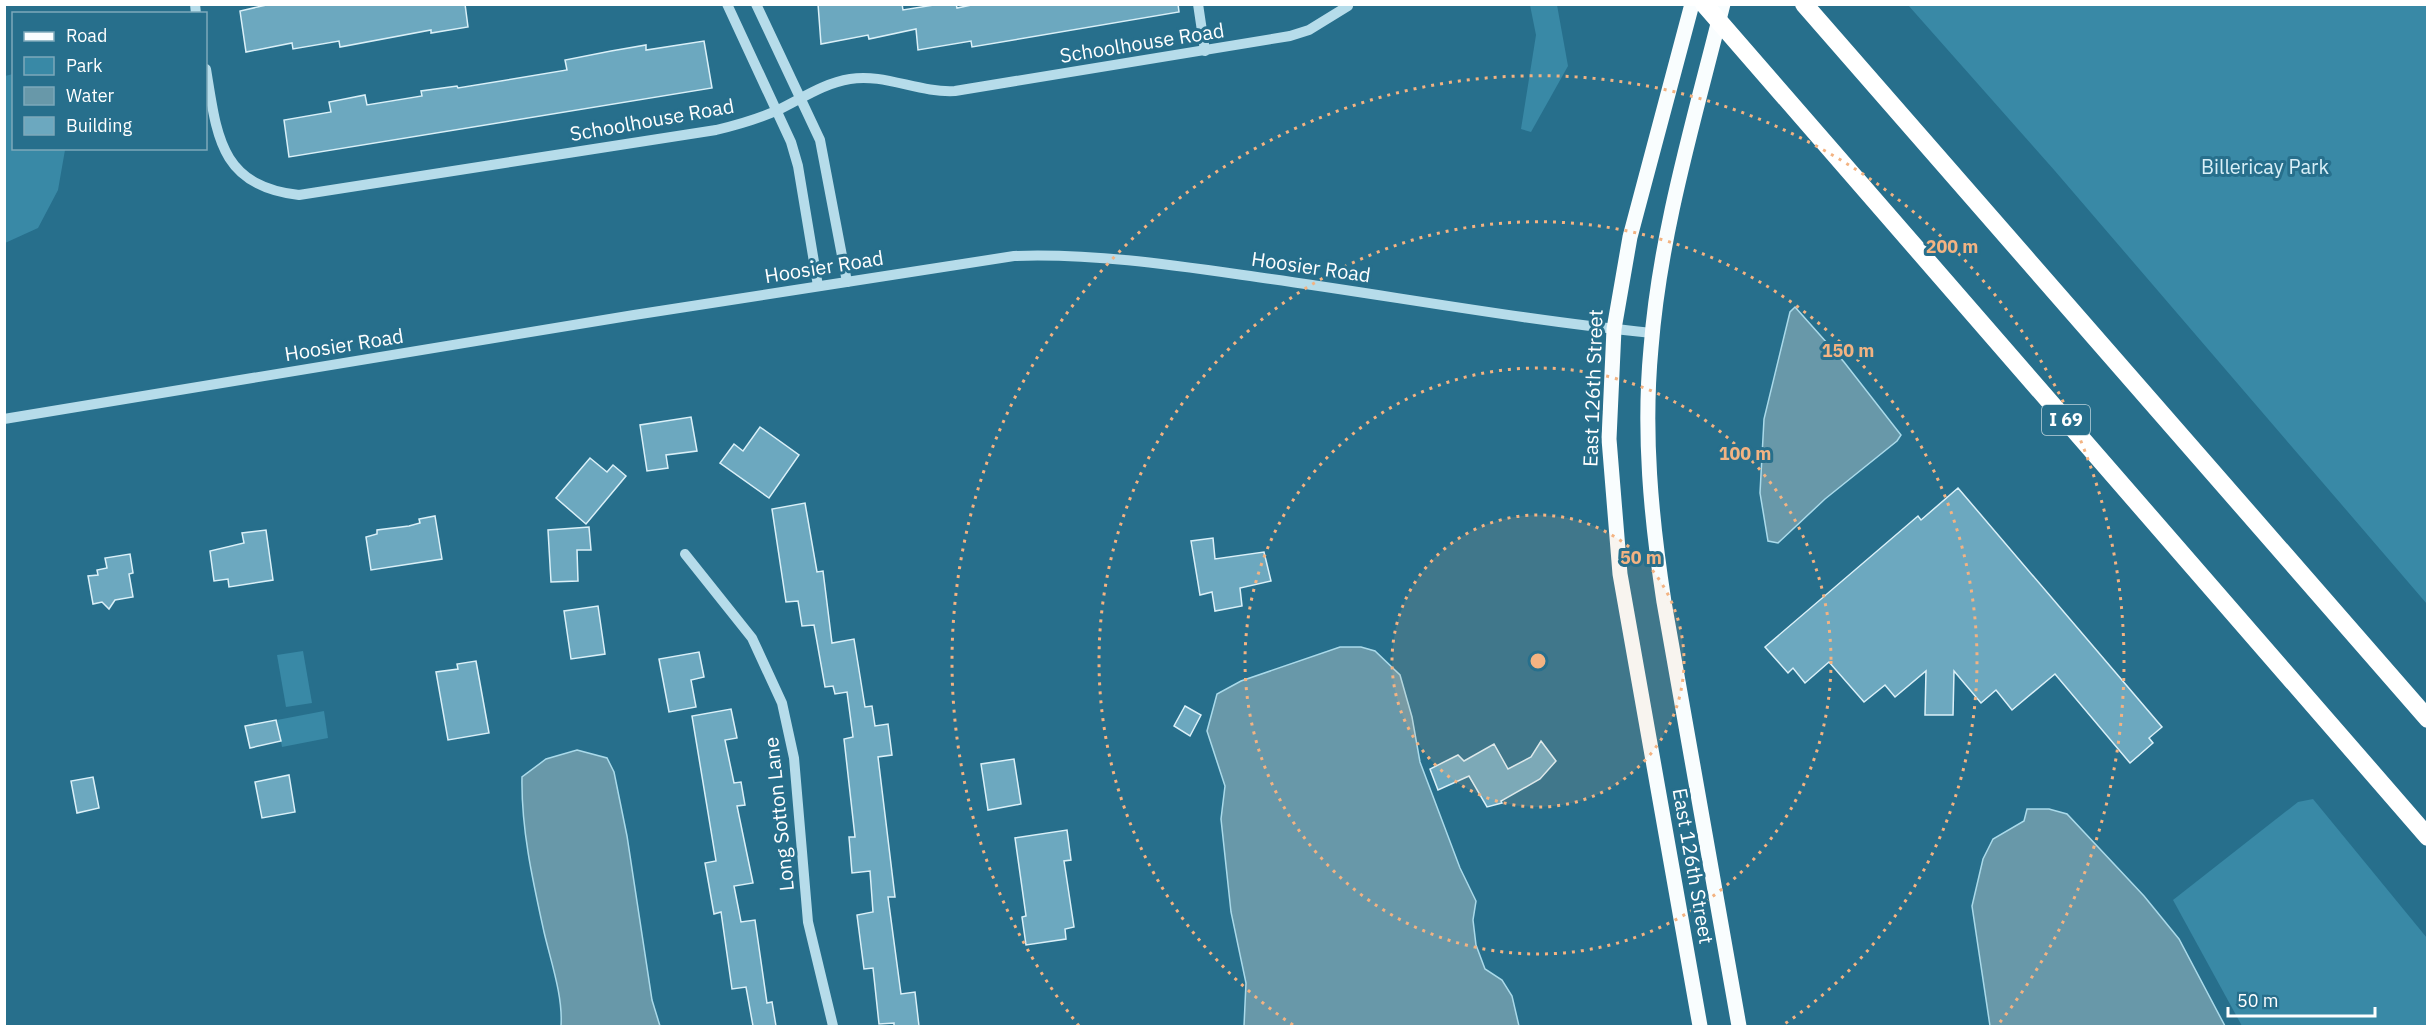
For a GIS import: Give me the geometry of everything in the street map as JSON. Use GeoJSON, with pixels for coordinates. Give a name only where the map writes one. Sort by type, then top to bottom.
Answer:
{"type":"FeatureCollection","features":[{"type":"Feature","properties":{"kind":"highway","name":"I 69"},"geometry":{"type":"LineString","coordinates":[[1704,4],[2427,837]]}},
{"type":"Feature","properties":{"kind":"highway"},"geometry":{"type":"LineString","coordinates":[[1804,4],[2427,719]]}},
{"type":"Feature","properties":{"kind":"main road","name":"East 126th Street"},"geometry":{"type":"LineString","coordinates":[[1692,4],[1630,237],[1614,329],[1609,439],[1614,530],[1700,1026]]}},
{"type":"Feature","properties":{"kind":"main road","name":"East 126th Street"},"geometry":{"type":"LineString","coordinates":[[1723,4],[1674,206],[1652,333],[1648,438],[1654,533],[1739,1026]]}},
{"type":"Feature","properties":{"kind":"street"},"geometry":{"type":"LineString","coordinates":[[727,4],[777,110],[798,166],[818,286]]}},
{"type":"Feature","properties":{"kind":"street"},"geometry":{"type":"LineString","coordinates":[[756,4],[815,127],[825,160],[847,282]]}},
{"type":"Feature","properties":{"kind":"street"},"geometry":{"type":"LineString","coordinates":[[1197,4],[1205,51]]}},
{"type":"Feature","properties":{"kind":"street","name":"Schoolhouse Road"},"geometry":{"type":"LineString","coordinates":[[207,74],[218,134],[234,165],[254,183],[282,193],[299,195],[716,130],[745,123],[801,97],[848,79],[872,78],[926,90],[955,91],[1290,36],[1309,30],[1348,6]]}},
{"type":"Feature","properties":{"kind":"street","name":"Hoosier Road"},"geometry":{"type":"LineString","coordinates":[[4,419],[986,258],[1091,256],[1195,268],[1652,333]]}},
{"type":"Feature","properties":{"kind":"street","name":"Long Sotton Lane"},"geometry":{"type":"LineString","coordinates":[[686,555],[752,638],[782,703],[794,758],[808,922],[832,1026]]}},
{"type":"Feature","properties":{"kind":"green space"},"geometry":{"type":"Polygon","coordinates":[[[1530,5],[1557,5],[1568,66],[1531,132],[1521,129],[1536,35],[1530,5]]]}},
{"type":"Feature","properties":{"kind":"green space","name":"Billericay Park"},"geometry":{"type":"Polygon","coordinates":[[[1908,5],[2427,5],[2427,604],[2055,171],[1908,5]]]}},
{"type":"Feature","properties":{"kind":"green space"},"geometry":{"type":"Polygon","coordinates":[[[12,74],[12,150],[65,150],[58,190],[38,228],[5,243],[5,76],[12,74]]]}},
{"type":"Feature","properties":{"kind":"green space"},"geometry":{"type":"Polygon","coordinates":[[[303,651],[312,703],[286,707],[277,655],[303,651]]]}},
{"type":"Feature","properties":{"kind":"green space"},"geometry":{"type":"Polygon","coordinates":[[[324,711],[328,738],[282,747],[277,720],[324,711]]]}},
{"type":"Feature","properties":{"kind":"green space"},"geometry":{"type":"Polygon","coordinates":[[[2313,799],[2427,938],[2427,1026],[2242,1026],[2173,900],[2298,802],[2313,799]]]}},
{"type":"Feature","properties":{"kind":"water"},"geometry":{"type":"Polygon","coordinates":[[[1795,307],[1844,362],[1901,435],[1897,441],[1825,499],[1778,543],[1768,541],[1760,493],[1764,419],[1790,312],[1795,307]]]}},
{"type":"Feature","properties":{"kind":"water"},"geometry":{"type":"Polygon","coordinates":[[[1340,647],[1361,647],[1375,651],[1400,675],[1412,717],[1420,762],[1460,868],[1476,901],[1473,920],[1476,945],[1485,969],[1502,980],[1512,996],[1519,1026],[1244,1026],[1246,983],[1231,912],[1221,819],[1225,786],[1207,731],[1217,694],[1241,681],[1340,647]]]}},
{"type":"Feature","properties":{"kind":"water"},"geometry":{"type":"Polygon","coordinates":[[[577,750],[607,758],[614,772],[627,836],[652,1000],[660,1026],[561,1026],[558,991],[528,855],[523,816],[522,777],[546,759],[577,750]]]}},
{"type":"Feature","properties":{"kind":"water"},"geometry":{"type":"Polygon","coordinates":[[[2027,809],[2049,809],[2067,814],[2144,896],[2179,939],[2225,1026],[1990,1026],[1972,906],[1983,859],[1993,839],[2024,821],[2027,809]]]}},
{"type":"Feature","properties":{"kind":"building"},"geometry":{"type":"Polygon","coordinates":[[[271,4],[465,4],[468,27],[431,33],[431,30],[340,47],[339,41],[293,49],[292,43],[246,52],[240,11],[271,4]]]}},
{"type":"Feature","properties":{"kind":"building"},"geometry":{"type":"Polygon","coordinates":[[[818,4],[902,4],[903,10],[940,4],[956,4],[957,8],[976,4],[1178,4],[1179,12],[972,47],[971,41],[918,50],[916,29],[869,39],[868,35],[821,44],[818,4]]]}},
{"type":"Feature","properties":{"kind":"building"},"geometry":{"type":"Polygon","coordinates":[[[704,41],[712,88],[289,157],[284,120],[331,112],[329,102],[365,95],[367,105],[422,96],[421,91],[457,86],[458,88],[567,70],[565,60],[611,51],[646,45],[646,50],[704,41]]]}},
{"type":"Feature","properties":{"kind":"building"},"geometry":{"type":"Polygon","coordinates":[[[691,417],[697,451],[666,455],[668,468],[647,471],[640,425],[691,417]]]}},
{"type":"Feature","properties":{"kind":"building"},"geometry":{"type":"Polygon","coordinates":[[[760,427],[799,455],[769,498],[720,463],[734,444],[743,451],[760,427]]]}},
{"type":"Feature","properties":{"kind":"building"},"geometry":{"type":"Polygon","coordinates":[[[590,458],[607,472],[613,465],[626,476],[586,524],[556,498],[590,458]]]}},
{"type":"Feature","properties":{"kind":"building"},"geometry":{"type":"Polygon","coordinates":[[[1958,488],[2162,727],[2149,738],[2153,743],[2130,763],[2055,674],[2012,710],[1996,690],[1981,703],[1954,671],[1953,715],[1925,715],[1926,671],[1895,697],[1885,685],[1864,702],[1829,662],[1805,683],[1793,668],[1788,673],[1765,647],[1918,516],[1921,520],[1958,488]]]}},
{"type":"Feature","properties":{"kind":"building"},"geometry":{"type":"Polygon","coordinates":[[[805,503],[817,572],[823,571],[832,643],[854,639],[865,707],[872,706],[875,726],[888,724],[892,755],[878,757],[895,897],[888,897],[901,994],[915,992],[919,1026],[879,1024],[873,968],[864,969],[857,915],[873,912],[870,871],[852,873],[849,837],[855,837],[844,739],[853,737],[847,692],[835,694],[833,686],[825,687],[814,625],[802,626],[798,601],[786,602],[772,509],[805,503]]]}},
{"type":"Feature","properties":{"kind":"building"},"geometry":{"type":"Polygon","coordinates":[[[435,516],[442,559],[371,570],[366,537],[377,534],[377,530],[409,526],[420,523],[419,519],[435,516]]]}},
{"type":"Feature","properties":{"kind":"building"},"geometry":{"type":"Polygon","coordinates":[[[589,527],[591,550],[577,550],[578,581],[551,582],[548,530],[589,527]]]}},
{"type":"Feature","properties":{"kind":"building"},"geometry":{"type":"Polygon","coordinates":[[[266,530],[273,580],[229,587],[228,579],[214,581],[210,551],[244,543],[242,533],[266,530]]]}},
{"type":"Feature","properties":{"kind":"building"},"geometry":{"type":"Polygon","coordinates":[[[1213,538],[1215,559],[1264,552],[1271,581],[1240,588],[1242,606],[1215,611],[1212,592],[1200,595],[1191,541],[1213,538]]]}},
{"type":"Feature","properties":{"kind":"building"},"geometry":{"type":"Polygon","coordinates":[[[130,554],[133,573],[129,574],[133,597],[115,600],[109,609],[102,602],[93,604],[88,576],[98,575],[97,570],[107,568],[105,558],[130,554]]]}},
{"type":"Feature","properties":{"kind":"building"},"geometry":{"type":"Polygon","coordinates":[[[598,606],[605,654],[571,659],[564,611],[598,606]]]}},
{"type":"Feature","properties":{"kind":"building"},"geometry":{"type":"Polygon","coordinates":[[[699,652],[704,677],[691,680],[696,707],[669,712],[659,659],[699,652]]]}},
{"type":"Feature","properties":{"kind":"building"},"geometry":{"type":"Polygon","coordinates":[[[476,661],[489,733],[448,740],[436,672],[458,669],[457,664],[476,661]]]}},
{"type":"Feature","properties":{"kind":"building"},"geometry":{"type":"Polygon","coordinates":[[[1185,706],[1201,715],[1190,736],[1174,726],[1185,706]]]}},
{"type":"Feature","properties":{"kind":"building"},"geometry":{"type":"Polygon","coordinates":[[[731,709],[737,738],[725,740],[734,783],[741,782],[745,805],[737,806],[753,883],[734,886],[741,922],[755,920],[767,1003],[772,1002],[776,1026],[753,1026],[746,987],[732,989],[721,912],[714,914],[705,863],[716,861],[692,716],[731,709]]]}},
{"type":"Feature","properties":{"kind":"building"},"geometry":{"type":"Polygon","coordinates":[[[276,720],[281,741],[250,748],[245,726],[276,720]]]}},
{"type":"Feature","properties":{"kind":"building"},"geometry":{"type":"Polygon","coordinates":[[[1541,741],[1556,761],[1540,779],[1501,801],[1502,803],[1487,807],[1469,776],[1438,790],[1430,769],[1458,755],[1464,761],[1494,744],[1508,769],[1531,757],[1541,741]]]}},
{"type":"Feature","properties":{"kind":"building"},"geometry":{"type":"Polygon","coordinates":[[[1014,759],[1021,804],[988,810],[981,764],[1014,759]]]}},
{"type":"Feature","properties":{"kind":"building"},"geometry":{"type":"Polygon","coordinates":[[[289,775],[295,812],[262,818],[255,782],[289,775]]]}},
{"type":"Feature","properties":{"kind":"building"},"geometry":{"type":"Polygon","coordinates":[[[93,777],[99,808],[77,813],[71,781],[93,777]]]}},
{"type":"Feature","properties":{"kind":"building"},"geometry":{"type":"Polygon","coordinates":[[[1067,830],[1071,860],[1064,861],[1074,927],[1065,929],[1066,939],[1026,945],[1022,917],[1026,916],[1015,838],[1067,830]]]}}]}
